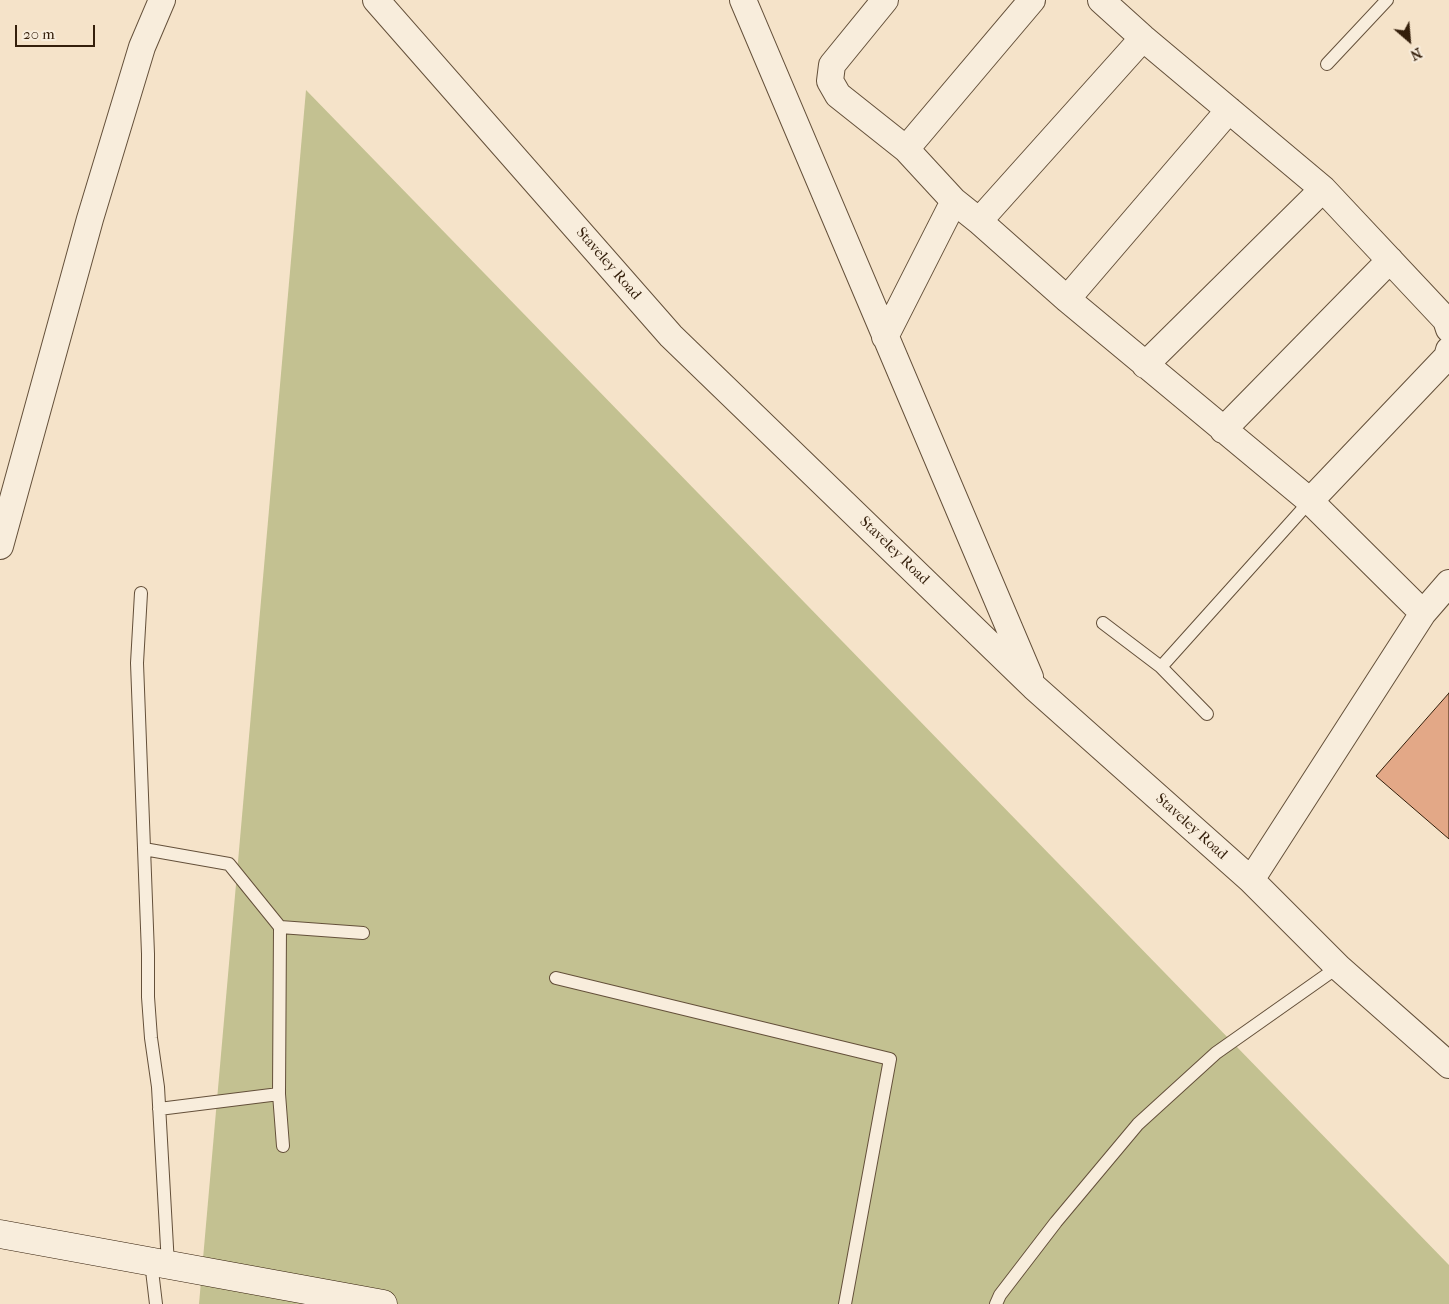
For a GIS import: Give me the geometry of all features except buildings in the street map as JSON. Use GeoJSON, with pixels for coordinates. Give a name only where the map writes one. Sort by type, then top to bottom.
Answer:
{"type":"FeatureCollection","features":[{"type":"Feature","properties":{"kind":"street"},"geometry":{"type":"LineString","coordinates":[[0,546],[8,484],[142,47],[162,0]]}},
{"type":"Feature","properties":{"kind":"street","name":"Staveley Road"},"geometry":{"type":"LineString","coordinates":[[376,0],[671,336],[1034,687],[1250,880],[1338,967],[1449,1065]]}},
{"type":"Feature","properties":{"kind":"street"},"geometry":{"type":"LineString","coordinates":[[743,0],[1034,687]]}},
{"type":"Feature","properties":{"kind":"street"},"geometry":{"type":"LineString","coordinates":[[885,0],[832,65],[830,81],[838,95],[906,149],[954,202],[979,221],[1067,299],[1310,501],[1423,612]]}},
{"type":"Feature","properties":{"kind":"street"},"geometry":{"type":"LineString","coordinates":[[906,149],[1032,0]]}},
{"type":"Feature","properties":{"kind":"street"},"geometry":{"type":"LineString","coordinates":[[1101,0],[1143,38],[1322,189],[1446,320],[1449,330]]}},
{"type":"Feature","properties":{"kind":"street"},"geometry":{"type":"LineString","coordinates":[[979,221],[1143,38]]}},
{"type":"Feature","properties":{"kind":"street"},"geometry":{"type":"LineString","coordinates":[[1067,299],[1229,110]]}},
{"type":"Feature","properties":{"kind":"street"},"geometry":{"type":"LineString","coordinates":[[1146,365],[1322,189]]}},
{"type":"Feature","properties":{"kind":"street"},"geometry":{"type":"LineString","coordinates":[[885,337],[954,202]]}},
{"type":"Feature","properties":{"kind":"street"},"geometry":{"type":"LineString","coordinates":[[1223,430],[1390,260]]}},
{"type":"Feature","properties":{"kind":"street"},"geometry":{"type":"LineString","coordinates":[[1310,501],[1447,357],[1449,350]]}},
{"type":"Feature","properties":{"kind":"street"},"geometry":{"type":"LineString","coordinates":[[1250,880],[1423,612],[1449,583]]}},
{"type":"Feature","properties":{"kind":"street"},"geometry":{"type":"LineString","coordinates":[[0,1234],[160,1263],[304,1297],[383,1304]]}},
{"type":"Feature","properties":{"kind":"lane"},"geometry":{"type":"LineString","coordinates":[[1327,64],[1387,0]]}},
{"type":"Feature","properties":{"kind":"lane"},"geometry":{"type":"LineString","coordinates":[[1161,667],[1310,501]]}},
{"type":"Feature","properties":{"kind":"lane"},"geometry":{"type":"LineString","coordinates":[[140,594],[138,682],[148,997],[159,1109],[160,1263],[156,1304]]}},
{"type":"Feature","properties":{"kind":"lane"},"geometry":{"type":"LineString","coordinates":[[1103,623],[1161,667],[1207,714]]}},
{"type":"Feature","properties":{"kind":"lane"},"geometry":{"type":"LineString","coordinates":[[144,849],[229,864],[280,927],[279,1094],[283,1146]]}},
{"type":"Feature","properties":{"kind":"lane"},"geometry":{"type":"LineString","coordinates":[[280,927],[363,933]]}},
{"type":"Feature","properties":{"kind":"lane"},"geometry":{"type":"LineString","coordinates":[[996,1304],[1000,1295],[1056,1222],[1138,1124],[1216,1053],[1338,967]]}},
{"type":"Feature","properties":{"kind":"lane"},"geometry":{"type":"LineString","coordinates":[[556,978],[890,1060],[845,1304]]}},
{"type":"Feature","properties":{"kind":"lane"},"geometry":{"type":"LineString","coordinates":[[159,1109],[279,1094]]}},
{"type":"Feature","properties":{"kind":"shaded area"},"geometry":{"type":"Polygon","coordinates":[[[306,90],[1449,1265],[1449,1304],[199,1304],[306,90]]]}}]}
